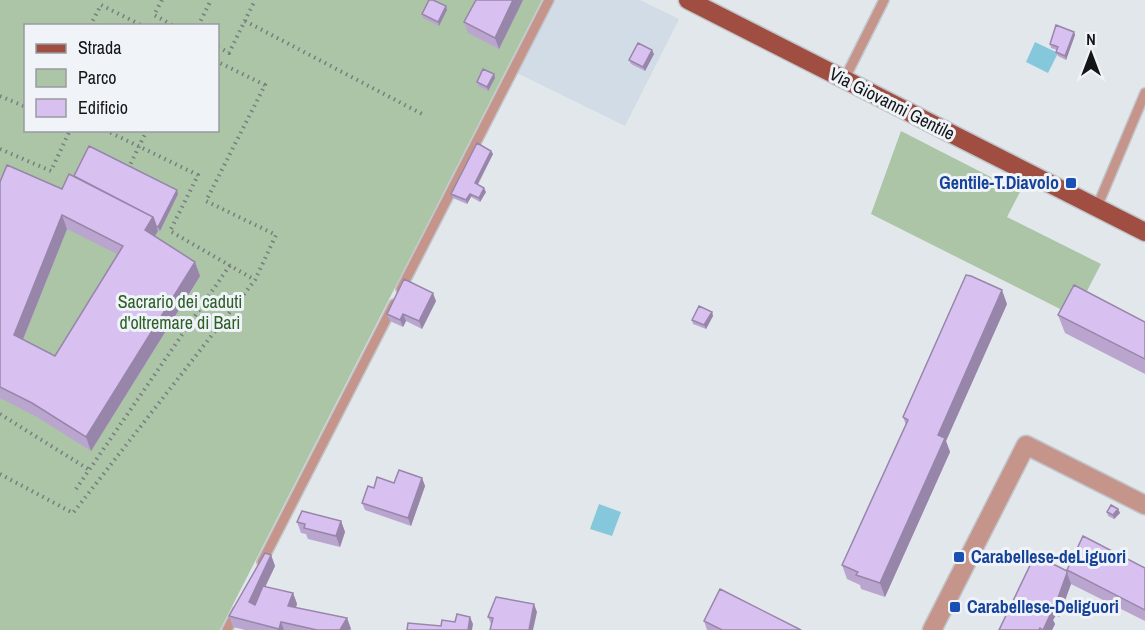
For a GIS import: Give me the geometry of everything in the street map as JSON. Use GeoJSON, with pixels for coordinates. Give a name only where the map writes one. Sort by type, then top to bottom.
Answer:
{"type":"FeatureCollection","features":[{"type":"Feature","properties":{"kind":"main road","name":"Via Giovanni Gentile"},"geometry":{"type":"LineString","coordinates":[[688,0],[1145,232]]}},
{"type":"Feature","properties":{"kind":"street"},"geometry":{"type":"LineString","coordinates":[[932,630],[1026,445],[1145,505]]}},
{"type":"Feature","properties":{"kind":"lane"},"geometry":{"type":"LineString","coordinates":[[255,577],[549,0]]}},
{"type":"Feature","properties":{"kind":"lane"},"geometry":{"type":"LineString","coordinates":[[844,80],[884,0]]}},
{"type":"Feature","properties":{"kind":"lane"},"geometry":{"type":"LineString","coordinates":[[1097,207],[1145,93]]}},
{"type":"Feature","properties":{"kind":"lane"},"geometry":{"type":"LineString","coordinates":[[227,630],[244,598]]}},
{"type":"Feature","properties":{"kind":"path"},"geometry":{"type":"LineString","coordinates":[[162,0],[154,15],[170,24]]}},
{"type":"Feature","properties":{"kind":"path"},"geometry":{"type":"LineString","coordinates":[[199,24],[211,0]]}},
{"type":"Feature","properties":{"kind":"path"},"geometry":{"type":"LineString","coordinates":[[219,48],[229,53],[255,0]]}},
{"type":"Feature","properties":{"kind":"path"},"geometry":{"type":"LineString","coordinates":[[91,24],[101,6],[139,24]]}},
{"type":"Feature","properties":{"kind":"path"},"geometry":{"type":"LineString","coordinates":[[245,21],[424,115]]}},
{"type":"Feature","properties":{"kind":"path"},"geometry":{"type":"LineString","coordinates":[[0,474],[74,513],[255,280],[276,235],[206,201],[265,85],[219,62]]}},
{"type":"Feature","properties":{"kind":"path"},"geometry":{"type":"LineString","coordinates":[[0,96],[24,106]]}},
{"type":"Feature","properties":{"kind":"path"},"geometry":{"type":"LineString","coordinates":[[0,149],[51,171],[69,132]]}},
{"type":"Feature","properties":{"kind":"path"},"geometry":{"type":"LineString","coordinates":[[109,132],[198,175],[170,231],[255,280]]}},
{"type":"Feature","properties":{"kind":"path"},"geometry":{"type":"LineString","coordinates":[[128,169],[146,132]]}},
{"type":"Feature","properties":{"kind":"path"},"geometry":{"type":"LineString","coordinates":[[76,489],[230,265]]}},
{"type":"Feature","properties":{"kind":"path"},"geometry":{"type":"LineString","coordinates":[[0,414],[88,469]]}},
{"type":"Feature","properties":{"kind":"shaded area"},"geometry":{"type":"Polygon","coordinates":[[[555,0],[640,0],[679,19],[625,126],[517,73],[555,0]]]}},
{"type":"Feature","properties":{"kind":"green space","name":"Sacrario dei caduti d'oltremare di Bari"},"geometry":{"type":"Polygon","coordinates":[[[0,0],[542,0],[220,630],[0,630],[0,0]]]}},
{"type":"Feature","properties":{"kind":"green space"},"geometry":{"type":"Polygon","coordinates":[[[901,131],[1020,192],[1007,217],[1101,264],[1074,316],[871,214],[901,131]]]}},
{"type":"Feature","properties":{"kind":"water"},"geometry":{"type":"Polygon","coordinates":[[[1035,42],[1058,53],[1048,73],[1026,62],[1035,42]]]}},
{"type":"Feature","properties":{"kind":"water"},"geometry":{"type":"Polygon","coordinates":[[[599,504],[621,512],[612,536],[590,529],[599,504]]]}},
{"type":"Feature","properties":{"kind":"building"},"geometry":{"type":"Polygon","coordinates":[[[429,0],[446,6],[438,22],[422,14],[429,0]]]}},
{"type":"Feature","properties":{"kind":"building"},"geometry":{"type":"Polygon","coordinates":[[[476,0],[513,0],[495,38],[464,22],[476,0]]]}},
{"type":"Feature","properties":{"kind":"building"},"geometry":{"type":"Polygon","coordinates":[[[1056,25],[1074,32],[1065,56],[1056,52],[1058,47],[1050,44],[1056,25]]]}},
{"type":"Feature","properties":{"kind":"building"},"geometry":{"type":"Polygon","coordinates":[[[638,43],[652,50],[643,67],[629,60],[638,43]]]}},
{"type":"Feature","properties":{"kind":"building"},"geometry":{"type":"Polygon","coordinates":[[[483,69],[494,74],[487,87],[477,82],[483,69]]]}},
{"type":"Feature","properties":{"kind":"building"},"geometry":{"type":"Polygon","coordinates":[[[477,143],[491,151],[475,183],[484,188],[479,198],[470,194],[466,200],[451,194],[477,143]]]}},
{"type":"Feature","properties":{"kind":"building"},"geometry":{"type":"Polygon","coordinates":[[[89,146],[177,190],[158,227],[153,217],[74,176],[89,146]]]}},
{"type":"Feature","properties":{"kind":"building"},"geometry":{"type":"Polygon","coordinates":[[[7,165],[62,189],[69,174],[153,217],[145,230],[195,262],[86,437],[32,403],[0,387],[0,182],[7,165]],[[62,215],[14,335],[55,356],[123,246],[62,215]]]}},
{"type":"Feature","properties":{"kind":"building"},"geometry":{"type":"Polygon","coordinates":[[[966,275],[1002,290],[938,435],[945,438],[880,583],[856,575],[858,572],[842,565],[908,420],[903,417],[966,275]]]}},
{"type":"Feature","properties":{"kind":"building"},"geometry":{"type":"Polygon","coordinates":[[[404,279],[433,293],[419,321],[403,314],[400,320],[387,314],[404,279]]]}},
{"type":"Feature","properties":{"kind":"building"},"geometry":{"type":"Polygon","coordinates":[[[1074,285],[1145,322],[1145,359],[1058,315],[1074,285]]]}},
{"type":"Feature","properties":{"kind":"building"},"geometry":{"type":"Polygon","coordinates":[[[699,306],[712,312],[704,325],[692,320],[699,306]]]}},
{"type":"Feature","properties":{"kind":"building"},"geometry":{"type":"Polygon","coordinates":[[[399,470],[422,478],[408,518],[362,503],[368,486],[374,488],[377,477],[394,483],[399,470]]]}},
{"type":"Feature","properties":{"kind":"building"},"geometry":{"type":"Polygon","coordinates":[[[1111,505],[1118,509],[1113,515],[1107,512],[1111,505]]]}},
{"type":"Feature","properties":{"kind":"building"},"geometry":{"type":"Polygon","coordinates":[[[302,511],[341,521],[336,536],[304,528],[305,524],[297,522],[302,511]]]}},
{"type":"Feature","properties":{"kind":"building"},"geometry":{"type":"Polygon","coordinates":[[[1083,536],[1145,568],[1145,610],[1067,570],[1083,536]]]}},
{"type":"Feature","properties":{"kind":"building"},"geometry":{"type":"Polygon","coordinates":[[[989,552],[996,556],[993,561],[986,559],[989,552]]]}},
{"type":"Feature","properties":{"kind":"building"},"geometry":{"type":"Polygon","coordinates":[[[265,553],[271,555],[249,602],[255,605],[263,586],[293,593],[288,606],[347,618],[340,630],[317,630],[281,622],[279,629],[229,616],[265,553]]]}},
{"type":"Feature","properties":{"kind":"building"},"geometry":{"type":"Polygon","coordinates":[[[1035,555],[1067,571],[1055,606],[1052,604],[1048,612],[1051,613],[1043,630],[1040,628],[1039,630],[999,630],[1035,555]]]}},
{"type":"Feature","properties":{"kind":"building"},"geometry":{"type":"Polygon","coordinates":[[[720,589],[801,630],[722,630],[704,621],[720,589]]]}},
{"type":"Feature","properties":{"kind":"building"},"geometry":{"type":"Polygon","coordinates":[[[496,597],[534,604],[529,630],[490,630],[493,618],[488,617],[496,597]]]}},
{"type":"Feature","properties":{"kind":"building"},"geometry":{"type":"Polygon","coordinates":[[[457,614],[470,617],[468,630],[407,630],[408,623],[441,626],[442,620],[455,622],[457,614]]]}},
{"type":"Feature","properties":{"kind":"place","name":"Gentile-T.Diavolo"},"geometry":{"type":"Point","coordinates":[1071,183]}},
{"type":"Feature","properties":{"kind":"place","name":"Carabellese-deLiguori"},"geometry":{"type":"Point","coordinates":[959,557]}},
{"type":"Feature","properties":{"kind":"place","name":"Carabellese-Deliguori"},"geometry":{"type":"Point","coordinates":[955,607]}}]}
